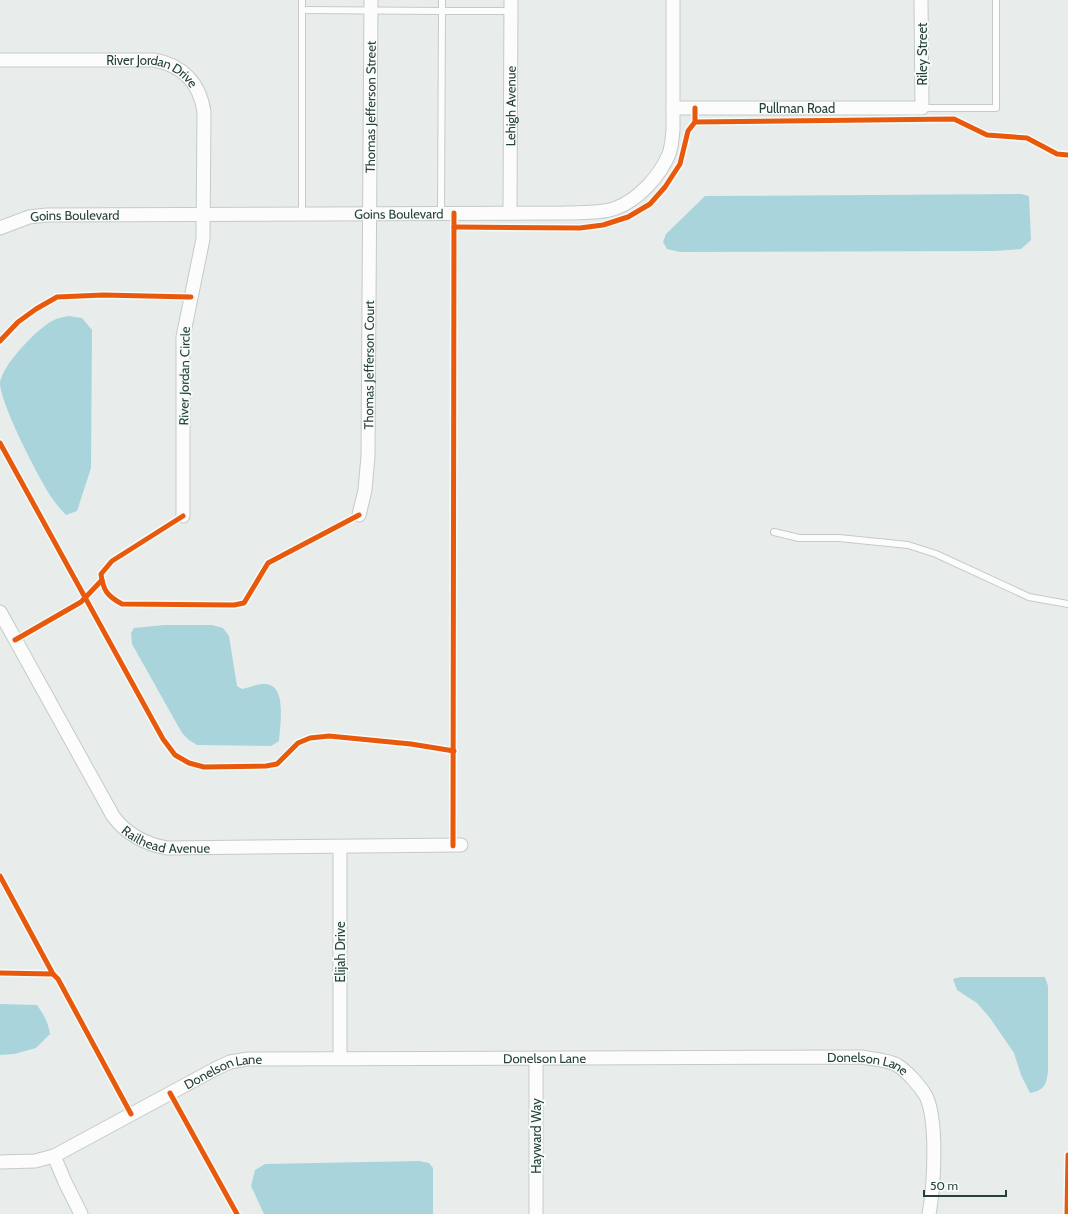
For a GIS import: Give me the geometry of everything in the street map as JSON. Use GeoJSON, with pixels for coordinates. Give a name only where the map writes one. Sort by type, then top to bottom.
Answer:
{"type":"FeatureCollection","features":[{"type":"Feature","properties":{"kind":"street","name":"Goins Boulevard"},"geometry":{"type":"LineString","coordinates":[[0,228],[18,220],[43,216],[595,212],[615,209],[642,190],[659,172],[666,159],[672,142],[673,0]]}},
{"type":"Feature","properties":{"kind":"street","name":"Riley Street"},"geometry":{"type":"LineString","coordinates":[[921,0],[922,108]]}},
{"type":"Feature","properties":{"kind":"street","name":"Thomas Jefferson Street"},"geometry":{"type":"LineString","coordinates":[[370,214],[371,6]]}},
{"type":"Feature","properties":{"kind":"street","name":"Lehigh Avenue"},"geometry":{"type":"LineString","coordinates":[[510,213],[511,6]]}},
{"type":"Feature","properties":{"kind":"street","name":"River Jordan Drive"},"geometry":{"type":"LineString","coordinates":[[0,60],[154,60],[178,68],[194,84],[203,103],[204,215]]}},
{"type":"Feature","properties":{"kind":"street","name":"Pullman Road"},"geometry":{"type":"LineString","coordinates":[[673,108],[922,108]]}},
{"type":"Feature","properties":{"kind":"street","name":"Thomas Jefferson Court"},"geometry":{"type":"LineString","coordinates":[[359,515],[368,477],[370,214]]}},
{"type":"Feature","properties":{"kind":"street","name":"River Jordan Circle"},"geometry":{"type":"LineString","coordinates":[[183,516],[183,337],[202,250],[204,215]]}},
{"type":"Feature","properties":{"kind":"street","name":"Railhead Avenue"},"geometry":{"type":"LineString","coordinates":[[0,612],[113,816],[119,825],[136,838],[146,843],[167,848],[461,846]]}},
{"type":"Feature","properties":{"kind":"street","name":"Elijah Drive"},"geometry":{"type":"LineString","coordinates":[[340,847],[340,1058]]}},
{"type":"Feature","properties":{"kind":"street","name":"Donelson Lane"},"geometry":{"type":"LineString","coordinates":[[0,1162],[35,1161],[54,1156],[214,1069],[230,1062],[256,1058],[861,1057],[896,1064],[911,1078],[926,1096],[932,1122],[933,1180],[928,1214]]}},
{"type":"Feature","properties":{"kind":"street","name":"Hayward Way"},"geometry":{"type":"LineString","coordinates":[[536,1058],[536,1214]]}},
{"type":"Feature","properties":{"kind":"street"},"geometry":{"type":"LineString","coordinates":[[54,1156],[81,1214]]}},
{"type":"Feature","properties":{"kind":"lane"},"geometry":{"type":"LineString","coordinates":[[302,0],[302,214]]}},
{"type":"Feature","properties":{"kind":"lane"},"geometry":{"type":"LineString","coordinates":[[441,213],[442,0]]}},
{"type":"Feature","properties":{"kind":"lane"},"geometry":{"type":"LineString","coordinates":[[922,108],[996,108],[996,0]]}},
{"type":"Feature","properties":{"kind":"lane"},"geometry":{"type":"LineString","coordinates":[[302,10],[371,6],[442,11],[511,6]]}},
{"type":"Feature","properties":{"kind":"lane"},"geometry":{"type":"LineString","coordinates":[[774,532],[799,538],[839,538],[908,545],[936,554],[1029,597],[1068,604]]}},
{"type":"Feature","properties":{"kind":"water"},"geometry":{"type":"Polygon","coordinates":[[[1021,194],[1029,196],[1031,240],[1021,249],[995,251],[680,252],[667,249],[663,242],[666,234],[705,196],[1021,194]]]}},
{"type":"Feature","properties":{"kind":"water"},"geometry":{"type":"Polygon","coordinates":[[[69,316],[82,318],[92,330],[91,468],[77,511],[66,515],[52,498],[30,459],[6,407],[0,383],[2,375],[7,367],[29,339],[52,321],[69,316]]]}},
{"type":"Feature","properties":{"kind":"water"},"geometry":{"type":"Polygon","coordinates":[[[164,625],[212,625],[223,628],[229,636],[237,686],[242,689],[267,684],[275,688],[278,694],[281,710],[279,741],[271,746],[197,745],[182,733],[132,644],[131,633],[134,628],[164,625]]]}},
{"type":"Feature","properties":{"kind":"water"},"geometry":{"type":"Polygon","coordinates":[[[960,977],[1045,977],[1048,986],[1048,1072],[1044,1087],[1030,1093],[1021,1075],[1014,1053],[990,1018],[977,1003],[957,990],[953,979],[960,977]]]}},
{"type":"Feature","properties":{"kind":"water"},"geometry":{"type":"Polygon","coordinates":[[[0,1004],[37,1005],[42,1012],[50,1034],[36,1048],[14,1054],[0,1055],[0,1004]]]}},
{"type":"Feature","properties":{"kind":"water"},"geometry":{"type":"Polygon","coordinates":[[[419,1161],[429,1163],[433,1168],[433,1214],[264,1214],[251,1186],[255,1170],[265,1164],[419,1161]]]}},
{"type":"Feature","properties":{"kind":"cycle path"},"geometry":{"type":"LineString","coordinates":[[454,227],[580,228],[603,225],[628,217],[650,204],[665,187],[680,164],[688,131],[695,122],[695,108]]}},
{"type":"Feature","properties":{"kind":"cycle path"},"geometry":{"type":"LineString","coordinates":[[695,122],[954,119],[987,135],[1027,138],[1057,154],[1068,155]]}},
{"type":"Feature","properties":{"kind":"cycle path"},"geometry":{"type":"LineString","coordinates":[[453,846],[454,213]]}},
{"type":"Feature","properties":{"kind":"cycle path"},"geometry":{"type":"LineString","coordinates":[[0,341],[18,322],[36,309],[57,297],[103,295],[191,297]]}},
{"type":"Feature","properties":{"kind":"cycle path"},"geometry":{"type":"LineString","coordinates":[[0,443],[163,739],[175,755],[189,763],[204,767],[266,766],[277,764],[298,743],[310,738],[329,736],[411,744],[454,751]]}},
{"type":"Feature","properties":{"kind":"cycle path"},"geometry":{"type":"LineString","coordinates":[[183,516],[112,561],[101,574],[103,584],[109,595],[122,604],[234,605],[244,603],[268,563],[359,515]]}},
{"type":"Feature","properties":{"kind":"cycle path"},"geometry":{"type":"LineString","coordinates":[[15,640],[81,602],[102,580]]}},
{"type":"Feature","properties":{"kind":"cycle path"},"geometry":{"type":"LineString","coordinates":[[0,876],[53,974]]}},
{"type":"Feature","properties":{"kind":"cycle path"},"geometry":{"type":"LineString","coordinates":[[0,973],[53,974],[58,979],[131,1114]]}},
{"type":"Feature","properties":{"kind":"cycle path"},"geometry":{"type":"LineString","coordinates":[[170,1093],[237,1214]]}},
{"type":"Feature","properties":{"kind":"cycle path"},"geometry":{"type":"LineString","coordinates":[[1067,1214],[1068,1155]]}}]}
